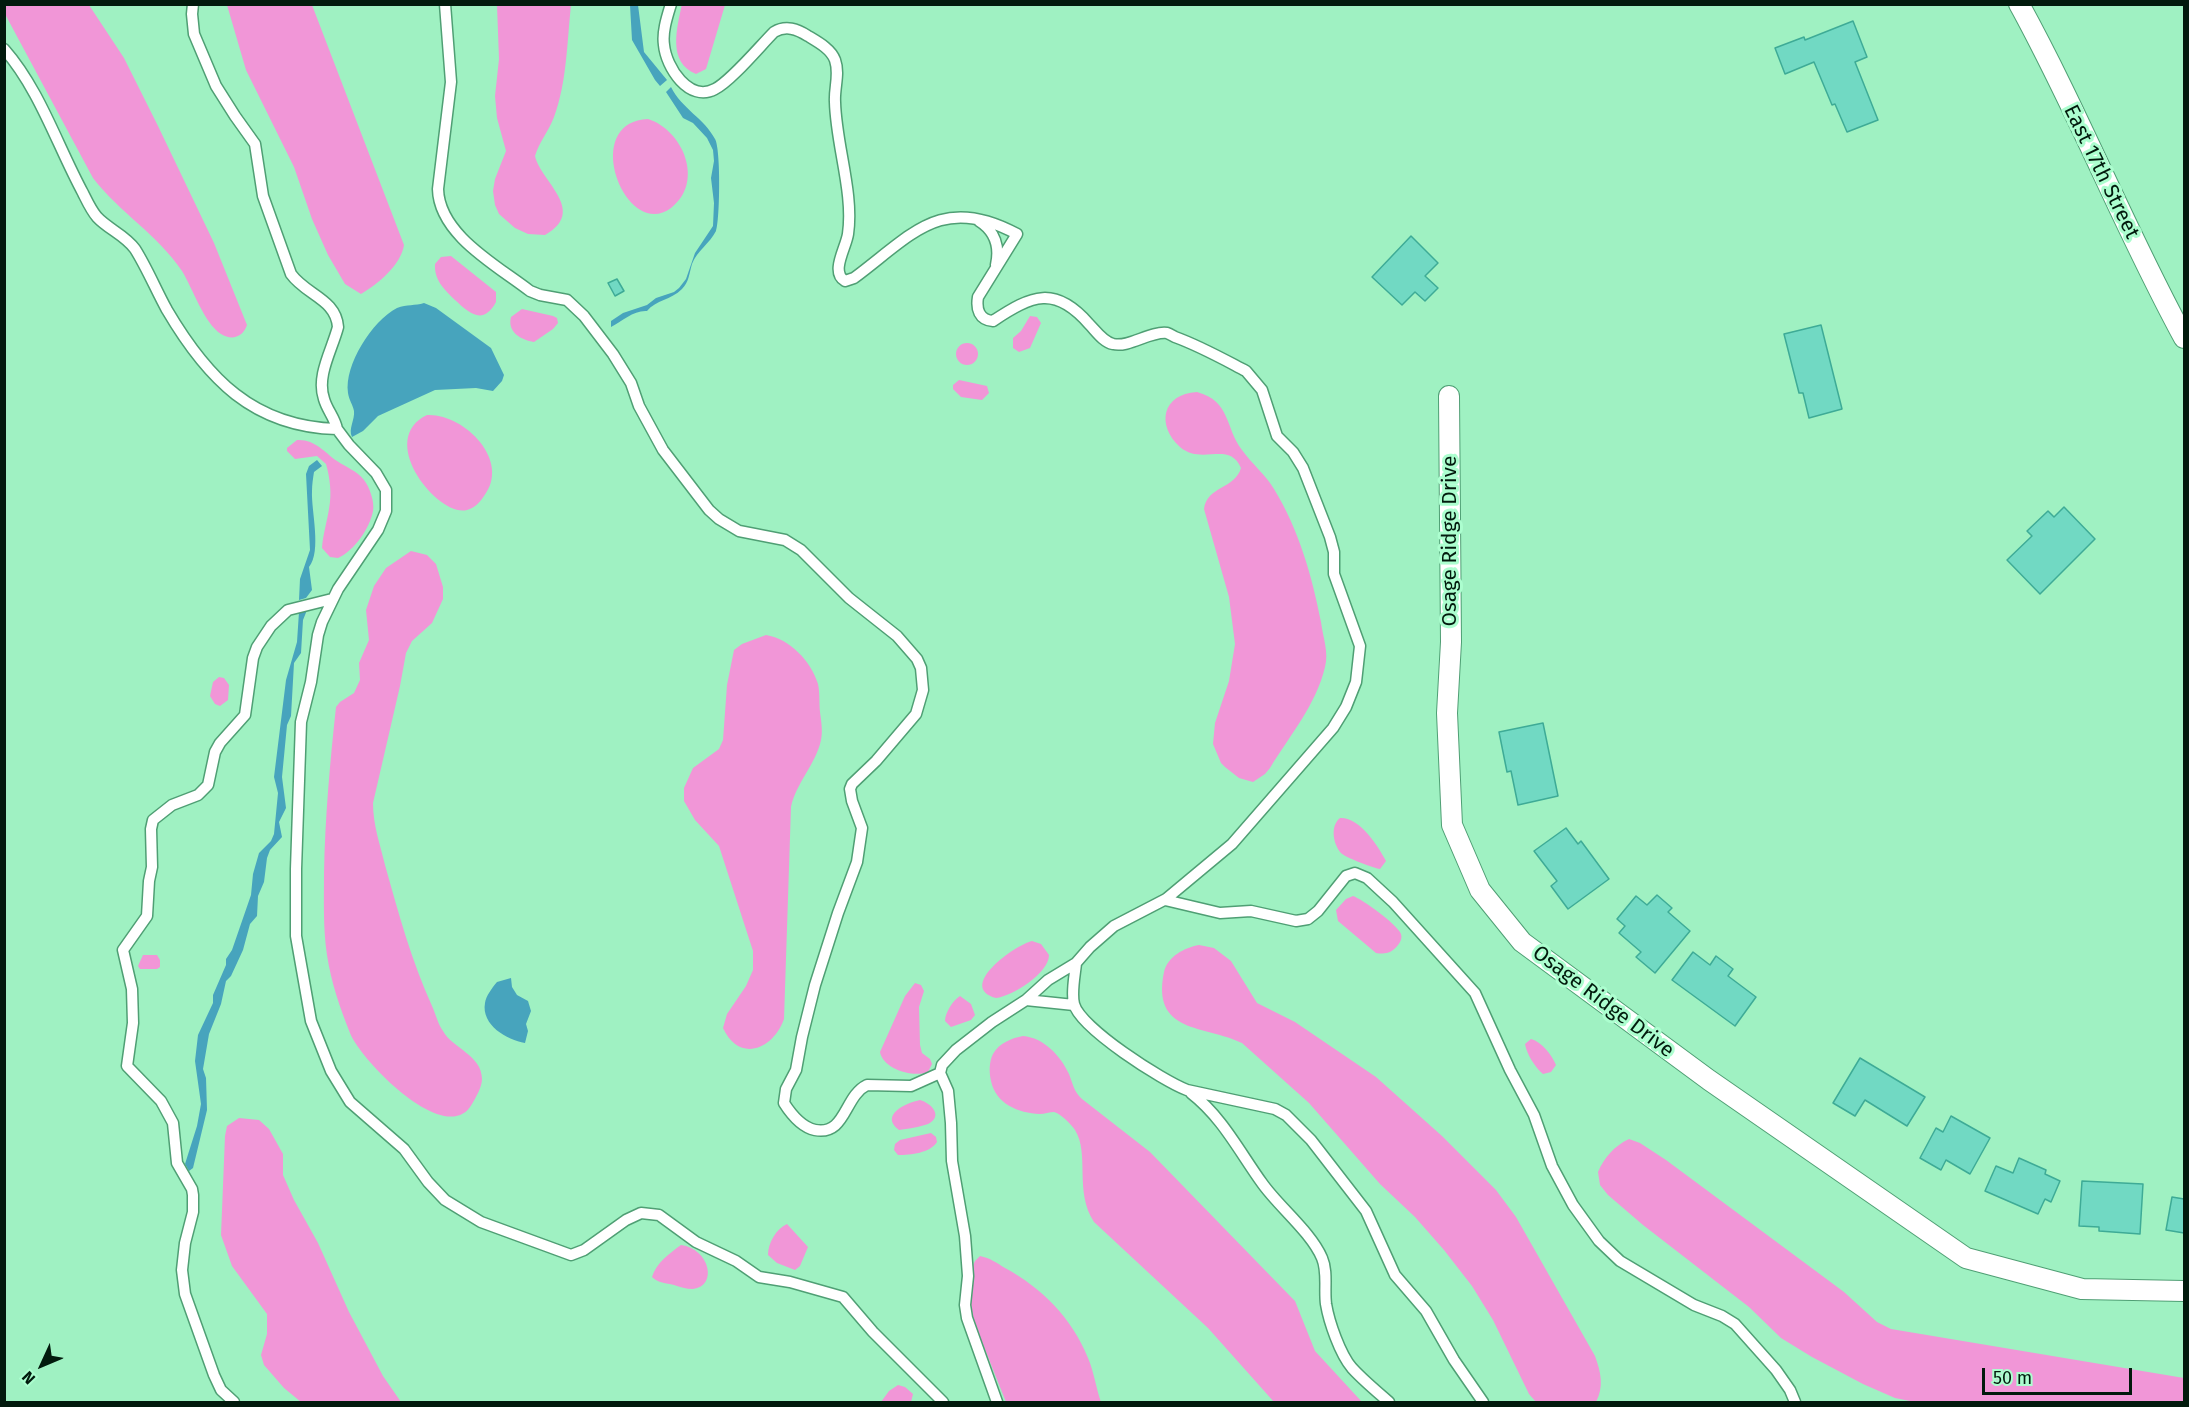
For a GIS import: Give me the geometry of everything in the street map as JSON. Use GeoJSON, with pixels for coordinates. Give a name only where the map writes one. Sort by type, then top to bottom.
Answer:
{"type":"FeatureCollection","features":[{"type":"Feature","properties":{"kind":"street","name":"East 17th Street"},"geometry":{"type":"LineString","coordinates":[[2019,4],[2184,338]]}},
{"type":"Feature","properties":{"kind":"street","name":"Osage Ridge Drive"},"geometry":{"type":"LineString","coordinates":[[1449,396],[1451,642],[1447,713],[1452,825],[1480,890],[1522,942],[1709,1080],[1966,1258],[2082,1289],[2184,1291]]}},
{"type":"Feature","properties":{"kind":"lane"},"geometry":{"type":"LineString","coordinates":[[193,4],[194,34],[216,86],[255,144],[263,196],[291,274],[298,282],[327,303],[337,318],[336,335],[321,383],[324,401],[335,419],[337,429],[376,473],[386,490],[386,511],[378,530],[332,599],[318,635],[312,682],[301,722],[296,936],[311,1021],[334,1077],[350,1102],[404,1149],[428,1182],[445,1200],[467,1215],[571,1255],[584,1250],[626,1220],[640,1213],[653,1213],[666,1218],[696,1242],[736,1261],[759,1277],[790,1282],[839,1295],[943,1402]]}},
{"type":"Feature","properties":{"kind":"lane"},"geometry":{"type":"LineString","coordinates":[[445,4],[451,82],[438,189],[440,204],[447,220],[470,245],[530,291],[567,300],[584,316],[614,354],[632,383],[639,406],[663,450],[708,510],[718,519],[739,531],[785,540],[801,550],[849,598],[897,636],[917,659],[921,668],[923,690],[916,714],[876,761],[852,784],[850,789],[862,828],[857,862],[815,985],[796,1070],[786,1089],[784,1103],[807,1128],[830,1130],[840,1121],[854,1096],[867,1084],[911,1086],[940,1073]]}},
{"type":"Feature","properties":{"kind":"lane"},"geometry":{"type":"LineString","coordinates":[[671,4],[664,32],[664,46],[676,75],[692,90],[706,93],[721,86],[780,28],[794,29],[806,34],[832,56],[836,67],[837,135],[849,203],[848,234],[838,274],[845,281],[854,278],[909,236],[931,223],[956,216],[977,219],[996,224],[1017,234],[978,297],[977,307],[982,317],[988,321],[993,321],[1027,301],[1060,300],[1076,309],[1100,336],[1112,344],[1125,344],[1144,336],[1167,333],[1188,340],[1253,377],[1265,398],[1277,436],[1299,461],[1313,493],[1332,545],[1334,574],[1339,592],[1360,646],[1356,682],[1346,707],[1333,728],[1241,834],[1165,900],[1114,926],[1090,946],[1076,963],[1048,980],[1026,1000],[992,1022],[956,1050],[942,1065],[940,1073],[948,1091],[952,1161],[966,1244],[968,1276],[965,1305],[998,1402]]}},
{"type":"Feature","properties":{"kind":"lane"},"geometry":{"type":"LineString","coordinates":[[4,49],[32,88],[94,214],[124,237],[135,250],[169,312],[211,373],[233,392],[277,419],[314,428],[337,429]]}},
{"type":"Feature","properties":{"kind":"lane"},"geometry":{"type":"LineString","coordinates":[[977,219],[994,236],[998,249],[996,268]]}},
{"type":"Feature","properties":{"kind":"lane"},"geometry":{"type":"LineString","coordinates":[[234,1402],[221,1390],[214,1376],[185,1294],[182,1270],[194,1195],[177,1163],[173,1123],[161,1101],[127,1065],[133,1023],[132,989],[123,950],[147,916],[148,881],[152,867],[151,829],[153,820],[172,805],[198,795],[208,785],[215,752],[245,715],[253,658],[257,647],[271,626],[288,610],[332,599]]}},
{"type":"Feature","properties":{"kind":"lane"},"geometry":{"type":"LineString","coordinates":[[1165,900],[1221,913],[1251,911],[1296,921],[1308,919],[1318,911],[1346,876],[1355,873],[1367,878],[1393,902],[1475,993],[1510,1070],[1534,1114],[1552,1166],[1573,1205],[1599,1241],[1620,1261],[1694,1305],[1719,1314],[1735,1324],[1776,1370],[1790,1390],[1795,1402]]}},
{"type":"Feature","properties":{"kind":"lane"},"geometry":{"type":"LineString","coordinates":[[1076,963],[1074,1005],[1095,1029],[1139,1064],[1172,1084],[1187,1090],[1275,1110],[1286,1115],[1311,1140],[1366,1211],[1395,1275],[1429,1314],[1454,1360],[1483,1402]]}},
{"type":"Feature","properties":{"kind":"lane"},"geometry":{"type":"LineString","coordinates":[[1026,1000],[1074,1005]]}},
{"type":"Feature","properties":{"kind":"lane"},"geometry":{"type":"LineString","coordinates":[[1187,1090],[1224,1127],[1261,1182],[1318,1251],[1324,1266],[1327,1307],[1346,1359],[1355,1372],[1389,1402]]}},
{"type":"Feature","properties":{"kind":"shaded area"},"geometry":{"type":"Polygon","coordinates":[[[682,4],[725,5],[706,69],[696,74],[687,69],[681,61],[676,44],[682,4]]]}},
{"type":"Feature","properties":{"kind":"shaded area"},"geometry":{"type":"Polygon","coordinates":[[[4,5],[89,5],[124,58],[214,243],[247,325],[240,335],[229,337],[215,329],[204,314],[182,271],[172,258],[93,178],[5,14],[4,5]]]}},
{"type":"Feature","properties":{"kind":"shaded area"},"geometry":{"type":"Polygon","coordinates":[[[227,5],[312,5],[404,245],[394,267],[361,294],[345,284],[328,255],[312,219],[294,167],[246,70],[227,5]]]}},
{"type":"Feature","properties":{"kind":"shaded area"},"geometry":{"type":"Polygon","coordinates":[[[497,5],[571,5],[562,90],[554,117],[535,156],[562,206],[562,216],[557,226],[545,235],[528,234],[515,228],[499,214],[495,205],[493,191],[495,179],[506,151],[497,118],[495,96],[499,59],[497,5]]]}},
{"type":"Feature","properties":{"kind":"shaded area"},"geometry":{"type":"Polygon","coordinates":[[[648,119],[660,125],[680,145],[688,171],[687,185],[681,197],[671,208],[654,214],[639,209],[626,196],[617,177],[613,157],[616,139],[627,125],[648,119]]]}},
{"type":"Feature","properties":{"kind":"shaded area"},"geometry":{"type":"Polygon","coordinates":[[[451,256],[496,292],[496,302],[486,314],[471,313],[440,284],[435,264],[441,257],[451,256]]]}},
{"type":"Feature","properties":{"kind":"shaded area"},"geometry":{"type":"Polygon","coordinates":[[[522,309],[553,316],[557,318],[558,323],[534,342],[524,339],[513,331],[510,322],[511,317],[522,309]]]}},
{"type":"Feature","properties":{"kind":"shaded area"},"geometry":{"type":"Polygon","coordinates":[[[1030,316],[1037,317],[1041,323],[1030,348],[1019,352],[1013,348],[1013,338],[1021,331],[1030,316]]]}},
{"type":"Feature","properties":{"kind":"shaded area"},"geometry":{"type":"Polygon","coordinates":[[[967,343],[975,346],[978,354],[975,362],[967,365],[959,362],[956,354],[959,346],[967,343]]]}},
{"type":"Feature","properties":{"kind":"shaded area"},"geometry":{"type":"Polygon","coordinates":[[[959,380],[987,386],[989,393],[982,400],[961,397],[953,389],[953,385],[959,380]]]}},
{"type":"Feature","properties":{"kind":"shaded area"},"geometry":{"type":"Polygon","coordinates":[[[1197,392],[1208,396],[1222,409],[1237,442],[1270,484],[1283,505],[1309,571],[1325,645],[1325,667],[1309,707],[1270,768],[1253,782],[1239,778],[1225,767],[1213,744],[1215,723],[1229,681],[1235,644],[1229,597],[1204,509],[1210,496],[1233,480],[1241,468],[1230,456],[1197,454],[1180,447],[1172,438],[1166,420],[1166,412],[1176,398],[1197,392]]]}},
{"type":"Feature","properties":{"kind":"shaded area"},"geometry":{"type":"Polygon","coordinates":[[[427,415],[441,416],[468,430],[480,441],[488,454],[492,468],[491,482],[481,500],[470,509],[455,509],[442,502],[428,490],[417,475],[409,458],[407,442],[413,427],[427,415]]]}},
{"type":"Feature","properties":{"kind":"shaded area"},"geometry":{"type":"Polygon","coordinates":[[[297,440],[314,444],[355,472],[364,480],[371,494],[373,507],[369,525],[355,545],[338,558],[330,557],[322,548],[330,498],[326,464],[317,456],[295,459],[287,448],[297,440]]]}},
{"type":"Feature","properties":{"kind":"shaded area"},"geometry":{"type":"Polygon","coordinates":[[[411,551],[427,555],[436,564],[443,587],[443,599],[432,623],[412,641],[406,653],[373,811],[375,827],[400,919],[438,1022],[447,1037],[472,1058],[481,1071],[482,1082],[478,1092],[472,1104],[460,1115],[444,1116],[425,1109],[387,1080],[357,1046],[346,1024],[333,985],[324,925],[325,832],[336,707],[354,693],[360,680],[359,663],[369,640],[366,610],[374,586],[386,568],[411,551]]]}},
{"type":"Feature","properties":{"kind":"shaded area"},"geometry":{"type":"Polygon","coordinates":[[[766,635],[791,646],[805,659],[815,675],[819,687],[822,733],[815,757],[797,790],[791,807],[784,1019],[779,1030],[764,1045],[746,1049],[730,1039],[723,1028],[727,1014],[746,986],[753,970],[753,951],[719,846],[695,820],[684,801],[684,788],[693,768],[719,749],[723,740],[727,685],[734,650],[742,644],[766,635]]]}},
{"type":"Feature","properties":{"kind":"shaded area"},"geometry":{"type":"Polygon","coordinates":[[[219,677],[224,678],[229,685],[228,700],[220,706],[215,704],[210,696],[213,682],[219,677]]]}},
{"type":"Feature","properties":{"kind":"shaded area"},"geometry":{"type":"Polygon","coordinates":[[[1340,818],[1354,822],[1368,834],[1386,861],[1380,869],[1341,853],[1334,835],[1335,826],[1340,818]]]}},
{"type":"Feature","properties":{"kind":"shaded area"},"geometry":{"type":"Polygon","coordinates":[[[1353,896],[1379,913],[1401,934],[1398,945],[1393,950],[1376,953],[1338,921],[1336,910],[1346,899],[1353,896]]]}},
{"type":"Feature","properties":{"kind":"shaded area"},"geometry":{"type":"Polygon","coordinates":[[[1032,941],[1041,944],[1049,955],[1037,976],[1003,996],[996,998],[985,993],[982,985],[985,976],[993,967],[1014,950],[1032,941]]]}},
{"type":"Feature","properties":{"kind":"shaded area"},"geometry":{"type":"Polygon","coordinates":[[[1199,945],[1214,948],[1231,961],[1257,1003],[1295,1022],[1376,1077],[1442,1136],[1496,1190],[1516,1217],[1595,1356],[1601,1379],[1596,1402],[1536,1402],[1529,1394],[1493,1320],[1472,1286],[1415,1217],[1380,1184],[1309,1103],[1242,1043],[1184,1024],[1173,1017],[1166,1007],[1162,992],[1166,966],[1177,954],[1199,945]]]}},
{"type":"Feature","properties":{"kind":"shaded area"},"geometry":{"type":"Polygon","coordinates":[[[143,955],[157,955],[160,967],[140,969],[138,966],[143,955]]]}},
{"type":"Feature","properties":{"kind":"shaded area"},"geometry":{"type":"Polygon","coordinates":[[[915,983],[921,985],[924,991],[919,1007],[920,1045],[922,1053],[930,1059],[932,1064],[928,1072],[922,1074],[900,1071],[887,1063],[880,1052],[905,996],[915,983]]]}},
{"type":"Feature","properties":{"kind":"shaded area"},"geometry":{"type":"Polygon","coordinates":[[[960,996],[971,1004],[975,1015],[971,1020],[951,1027],[945,1021],[946,1014],[960,996]]]}},
{"type":"Feature","properties":{"kind":"shaded area"},"geometry":{"type":"Polygon","coordinates":[[[1023,1036],[1038,1040],[1056,1054],[1079,1096],[1150,1152],[1295,1301],[1315,1351],[1362,1402],[1274,1402],[1208,1328],[1094,1222],[1085,1198],[1081,1150],[1075,1130],[1063,1117],[1054,1112],[1040,1114],[1024,1112],[1009,1106],[994,1089],[990,1071],[993,1054],[1006,1042],[1023,1036]]]}},
{"type":"Feature","properties":{"kind":"shaded area"},"geometry":{"type":"Polygon","coordinates":[[[1531,1039],[1543,1046],[1552,1057],[1556,1065],[1551,1072],[1543,1074],[1532,1060],[1525,1044],[1531,1039]]]}},
{"type":"Feature","properties":{"kind":"shaded area"},"geometry":{"type":"Polygon","coordinates":[[[920,1100],[934,1110],[933,1121],[899,1130],[894,1125],[893,1115],[902,1107],[920,1100]]]}},
{"type":"Feature","properties":{"kind":"shaded area"},"geometry":{"type":"Polygon","coordinates":[[[239,1118],[259,1120],[269,1129],[283,1154],[283,1175],[294,1200],[318,1243],[349,1312],[383,1376],[401,1402],[301,1402],[284,1388],[264,1365],[261,1355],[267,1334],[267,1314],[232,1266],[221,1235],[225,1136],[227,1126],[239,1118]]]}},
{"type":"Feature","properties":{"kind":"shaded area"},"geometry":{"type":"Polygon","coordinates":[[[931,1133],[936,1137],[937,1142],[930,1149],[914,1154],[898,1155],[894,1150],[895,1144],[900,1140],[931,1133]]]}},
{"type":"Feature","properties":{"kind":"shaded area"},"geometry":{"type":"Polygon","coordinates":[[[1629,1139],[1640,1143],[1666,1160],[1844,1292],[1877,1322],[1891,1329],[2184,1378],[2184,1402],[1915,1402],[1895,1398],[1863,1384],[1781,1338],[1749,1307],[1608,1195],[1600,1185],[1598,1172],[1610,1153],[1629,1139]]]}},
{"type":"Feature","properties":{"kind":"shaded area"},"geometry":{"type":"Polygon","coordinates":[[[787,1224],[808,1247],[800,1266],[795,1270],[777,1263],[768,1255],[773,1237],[787,1224]]]}},
{"type":"Feature","properties":{"kind":"shaded area"},"geometry":{"type":"Polygon","coordinates":[[[681,1245],[699,1253],[704,1260],[708,1275],[701,1286],[693,1289],[685,1288],[659,1282],[652,1277],[660,1263],[681,1245]]]}},
{"type":"Feature","properties":{"kind":"shaded area"},"geometry":{"type":"Polygon","coordinates":[[[980,1256],[1019,1276],[1043,1295],[1064,1317],[1088,1358],[1101,1402],[1006,1402],[974,1322],[971,1305],[972,1268],[980,1256]]]}},
{"type":"Feature","properties":{"kind":"shaded area"},"geometry":{"type":"Polygon","coordinates":[[[898,1385],[905,1387],[913,1394],[911,1402],[881,1402],[889,1391],[898,1385]]]}},
{"type":"Feature","properties":{"kind":"water"},"geometry":{"type":"Polygon","coordinates":[[[630,5],[638,5],[644,52],[667,80],[660,86],[632,40],[630,5]]]}},
{"type":"Feature","properties":{"kind":"water"},"geometry":{"type":"Polygon","coordinates":[[[671,87],[681,101],[705,125],[717,145],[719,185],[716,231],[694,259],[687,281],[682,289],[647,311],[633,314],[611,327],[611,321],[623,313],[647,305],[656,298],[679,288],[686,279],[695,253],[713,226],[714,203],[711,178],[713,150],[707,138],[693,123],[683,118],[666,92],[671,87]]]}},
{"type":"Feature","properties":{"kind":"water"},"geometry":{"type":"Polygon","coordinates":[[[424,303],[436,308],[491,348],[504,375],[502,381],[493,391],[476,388],[435,390],[378,416],[363,431],[352,437],[354,411],[349,396],[348,382],[355,357],[369,333],[388,314],[397,308],[424,303]]]}},
{"type":"Feature","properties":{"kind":"water"},"geometry":{"type":"Polygon","coordinates":[[[317,460],[322,466],[314,472],[312,486],[315,551],[309,567],[312,590],[306,598],[299,600],[300,579],[310,550],[306,474],[309,466],[317,460]]]}},
{"type":"Feature","properties":{"kind":"water"},"geometry":{"type":"Polygon","coordinates":[[[307,610],[303,620],[301,653],[294,663],[291,716],[287,725],[282,777],[286,808],[279,822],[282,837],[270,850],[267,858],[264,882],[258,896],[257,916],[250,924],[243,950],[231,976],[226,981],[221,1004],[209,1034],[203,1069],[206,1078],[207,1110],[193,1168],[189,1171],[185,1164],[197,1126],[201,1104],[195,1061],[198,1035],[213,1003],[213,995],[251,895],[253,874],[259,853],[271,841],[274,834],[278,793],[274,777],[286,680],[297,642],[299,612],[307,610]]]}},
{"type":"Feature","properties":{"kind":"water"},"geometry":{"type":"Polygon","coordinates":[[[511,978],[512,987],[517,995],[528,1001],[531,1011],[526,1024],[528,1031],[525,1043],[503,1035],[491,1025],[485,1011],[485,1003],[495,984],[511,978]]]}},
{"type":"Feature","properties":{"kind":"building"},"geometry":{"type":"Polygon","coordinates":[[[1853,21],[1867,57],[1855,62],[1878,120],[1847,132],[1835,104],[1832,105],[1814,62],[1785,74],[1775,48],[1804,37],[1805,40],[1853,21]]]}},
{"type":"Feature","properties":{"kind":"building"},"geometry":{"type":"Polygon","coordinates":[[[1411,236],[1438,263],[1425,276],[1438,288],[1425,301],[1415,292],[1402,305],[1372,277],[1411,236]]]}},
{"type":"Feature","properties":{"kind":"building"},"geometry":{"type":"Polygon","coordinates":[[[617,279],[624,291],[615,296],[608,283],[617,279]]]}},
{"type":"Feature","properties":{"kind":"building"},"geometry":{"type":"Polygon","coordinates":[[[1821,325],[1842,409],[1809,418],[1803,393],[1799,393],[1784,334],[1821,325]]]}},
{"type":"Feature","properties":{"kind":"building"},"geometry":{"type":"Polygon","coordinates":[[[2064,507],[2095,539],[2040,594],[2007,560],[2032,536],[2027,531],[2048,511],[2054,517],[2064,507]]]}},
{"type":"Feature","properties":{"kind":"building"},"geometry":{"type":"Polygon","coordinates":[[[1543,723],[1558,796],[1518,805],[1511,771],[1507,772],[1499,732],[1543,723]]]}},
{"type":"Feature","properties":{"kind":"building"},"geometry":{"type":"Polygon","coordinates":[[[1566,828],[1578,844],[1581,841],[1609,879],[1568,909],[1551,886],[1557,881],[1534,851],[1566,828]]]}},
{"type":"Feature","properties":{"kind":"building"},"geometry":{"type":"Polygon","coordinates":[[[1657,895],[1672,908],[1668,912],[1690,931],[1655,973],[1636,957],[1641,952],[1619,933],[1625,926],[1617,919],[1636,896],[1647,905],[1657,895]]]}},
{"type":"Feature","properties":{"kind":"building"},"geometry":{"type":"Polygon","coordinates":[[[1693,952],[1710,965],[1716,956],[1733,969],[1728,976],[1756,997],[1735,1026],[1672,980],[1693,952]]]}},
{"type":"Feature","properties":{"kind":"building"},"geometry":{"type":"Polygon","coordinates":[[[1860,1058],[1925,1097],[1907,1126],[1865,1100],[1855,1116],[1833,1103],[1860,1058]]]}},
{"type":"Feature","properties":{"kind":"building"},"geometry":{"type":"Polygon","coordinates":[[[1951,1116],[1990,1138],[1970,1174],[1946,1160],[1941,1170],[1920,1158],[1936,1128],[1943,1132],[1951,1116]]]}},
{"type":"Feature","properties":{"kind":"building"},"geometry":{"type":"Polygon","coordinates":[[[2019,1158],[2046,1170],[2045,1174],[2060,1181],[2051,1202],[2045,1199],[2038,1214],[1985,1191],[1996,1166],[2013,1173],[2019,1158]]]}},
{"type":"Feature","properties":{"kind":"building"},"geometry":{"type":"Polygon","coordinates":[[[2082,1181],[2143,1184],[2140,1234],[2099,1231],[2099,1227],[2079,1226],[2082,1181]]]}},
{"type":"Feature","properties":{"kind":"building"},"geometry":{"type":"Polygon","coordinates":[[[2172,1197],[2184,1199],[2184,1233],[2166,1230],[2172,1197]]]}}]}
